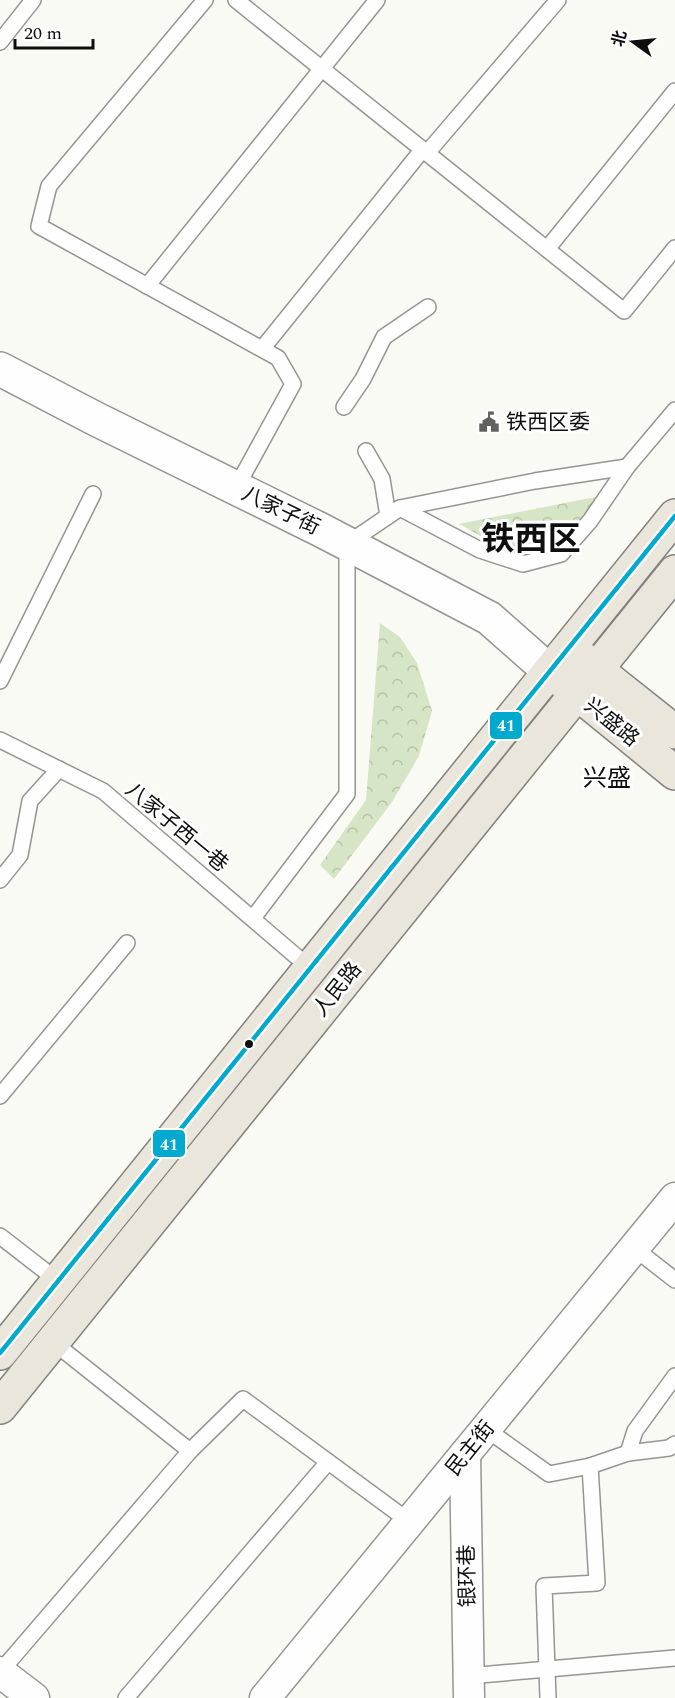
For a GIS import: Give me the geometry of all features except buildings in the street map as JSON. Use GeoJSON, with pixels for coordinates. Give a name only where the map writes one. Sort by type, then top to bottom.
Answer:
{"type":"FeatureCollection","features":[{"type":"Feature","properties":{"kind":"main road","name":"人民路"},"geometry":{"type":"LineString","coordinates":[[0,1353],[675,516]]}},
{"type":"Feature","properties":{"kind":"main road","name":"人民路"},"geometry":{"type":"LineString","coordinates":[[0,1407],[675,572]]}},
{"type":"Feature","properties":{"kind":"main road","name":"兴盛路"},"geometry":{"type":"LineString","coordinates":[[559,659],[586,681],[675,773]]}},
{"type":"Feature","properties":{"kind":"main road","name":"兴盛路"},"geometry":{"type":"LineString","coordinates":[[586,681],[675,732]]}},
{"type":"Feature","properties":{"kind":"street","name":"八家子街"},"geometry":{"type":"LineString","coordinates":[[0,369],[347,544],[489,618],[559,659]]}},
{"type":"Feature","properties":{"kind":"street","name":"民主街"},"geometry":{"type":"LineString","coordinates":[[265,1698],[675,1198]]}},
{"type":"Feature","properties":{"kind":"street","name":"银环巷"},"geometry":{"type":"LineString","coordinates":[[465,1454],[469,1687]]}},
{"type":"Feature","properties":{"kind":"street"},"geometry":{"type":"LineString","coordinates":[[0,1672],[34,1698]]}},
{"type":"Feature","properties":{"kind":"lane"},"geometry":{"type":"LineString","coordinates":[[0,42],[33,0]]}},
{"type":"Feature","properties":{"kind":"lane"},"geometry":{"type":"LineString","coordinates":[[205,0],[49,186],[39,226],[278,358],[293,384],[236,488]]}},
{"type":"Feature","properties":{"kind":"lane"},"geometry":{"type":"LineString","coordinates":[[236,0],[624,311],[675,248]]}},
{"type":"Feature","properties":{"kind":"lane"},"geometry":{"type":"LineString","coordinates":[[147,286],[377,0]]}},
{"type":"Feature","properties":{"kind":"lane"},"geometry":{"type":"LineString","coordinates":[[262,349],[425,151],[558,0]]}},
{"type":"Feature","properties":{"kind":"lane"},"geometry":{"type":"LineString","coordinates":[[548,249],[675,91]]}},
{"type":"Feature","properties":{"kind":"lane"},"geometry":{"type":"LineString","coordinates":[[344,407],[363,379],[384,337],[428,307]]}},
{"type":"Feature","properties":{"kind":"lane"},"geometry":{"type":"LineString","coordinates":[[366,451],[382,479],[394,512],[480,550],[523,564],[561,554],[590,522],[627,467],[675,410]]}},
{"type":"Feature","properties":{"kind":"lane"},"geometry":{"type":"LineString","coordinates":[[253,918],[347,794],[347,544],[394,512],[535,481],[627,467]]}},
{"type":"Feature","properties":{"kind":"lane"},"geometry":{"type":"LineString","coordinates":[[0,681],[93,494]]}},
{"type":"Feature","properties":{"kind":"lane","name":"八家子西一巷"},"geometry":{"type":"LineString","coordinates":[[0,740],[103,791],[311,969]]}},
{"type":"Feature","properties":{"kind":"lane"},"geometry":{"type":"LineString","coordinates":[[0,880],[20,855],[30,801],[58,769]]}},
{"type":"Feature","properties":{"kind":"lane"},"geometry":{"type":"LineString","coordinates":[[0,1096],[127,943]]}},
{"type":"Feature","properties":{"kind":"lane"},"geometry":{"type":"LineString","coordinates":[[0,1236],[58,1281]]}},
{"type":"Feature","properties":{"kind":"lane"},"geometry":{"type":"LineString","coordinates":[[634,1248],[675,1280]]}},
{"type":"Feature","properties":{"kind":"lane"},"geometry":{"type":"LineString","coordinates":[[52,1342],[190,1451]]}},
{"type":"Feature","properties":{"kind":"lane"},"geometry":{"type":"LineString","coordinates":[[628,1453],[635,1431],[675,1376]]}},
{"type":"Feature","properties":{"kind":"lane"},"geometry":{"type":"LineString","coordinates":[[0,1672],[190,1451],[243,1399],[410,1522]]}},
{"type":"Feature","properties":{"kind":"lane"},"geometry":{"type":"LineString","coordinates":[[486,1429],[549,1474],[590,1466],[628,1453],[669,1448],[675,1444]]}},
{"type":"Feature","properties":{"kind":"lane"},"geometry":{"type":"LineString","coordinates":[[126,1698],[328,1462]]}},
{"type":"Feature","properties":{"kind":"lane"},"geometry":{"type":"LineString","coordinates":[[548,1698],[544,1586],[597,1584],[590,1466]]}},
{"type":"Feature","properties":{"kind":"lane"},"geometry":{"type":"LineString","coordinates":[[469,1687],[547,1669],[675,1658]]}},
{"type":"Feature","properties":{"kind":"green space"},"geometry":{"type":"Polygon","coordinates":[[[600,496],[569,529],[546,544],[533,548],[502,545],[459,524],[600,496]]]}},
{"type":"Feature","properties":{"kind":"green space"},"geometry":{"type":"Polygon","coordinates":[[[380,623],[400,637],[417,663],[432,711],[419,756],[392,802],[334,879],[320,865],[366,800],[380,623]]]}},
{"type":"Feature","properties":{"kind":"transit line","name":"41"},"geometry":{"type":"LineString","coordinates":[[0,1353],[675,516]]}},
{"type":"Feature","properties":{"kind":"place","name":"铁西区委"},"geometry":{"type":"Point","coordinates":[489,422]}},
{"type":"Feature","properties":{"kind":"district","name":"铁西区"},"geometry":{"type":"Point","coordinates":[531,538]}},
{"type":"Feature","properties":{"kind":"district","name":"兴盛"},"geometry":{"type":"Point","coordinates":[607,778]}}]}
